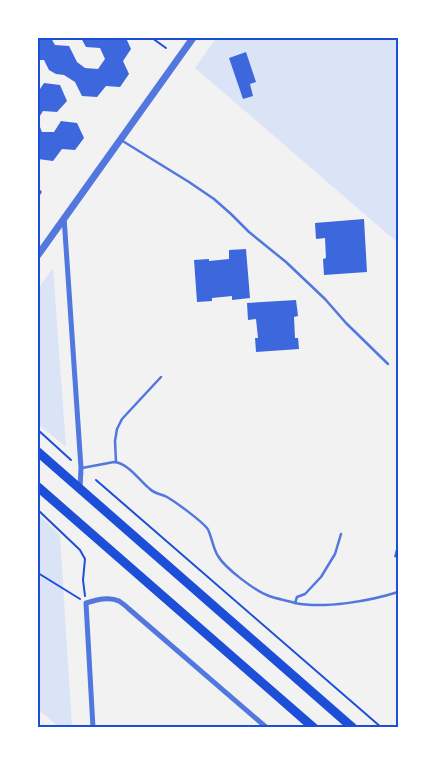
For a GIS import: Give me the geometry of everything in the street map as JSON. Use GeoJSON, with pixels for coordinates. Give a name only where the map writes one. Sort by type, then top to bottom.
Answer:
{"type":"FeatureCollection","features":[{"type":"Feature","properties":{"kind":"main road"},"geometry":{"type":"LineString","coordinates":[[38,452],[353,728]]}},
{"type":"Feature","properties":{"kind":"main road"},"geometry":{"type":"LineString","coordinates":[[38,487],[314,728]]}},
{"type":"Feature","properties":{"kind":"street"},"geometry":{"type":"LineString","coordinates":[[38,255],[119,139],[193,38]]}},
{"type":"Feature","properties":{"kind":"street"},"geometry":{"type":"LineString","coordinates":[[64,217],[81,468],[80,490]]}},
{"type":"Feature","properties":{"kind":"street"},"geometry":{"type":"LineString","coordinates":[[93,728],[86,603],[97,599],[118,601],[263,726]]}},
{"type":"Feature","properties":{"kind":"lane"},"geometry":{"type":"LineString","coordinates":[[119,139],[189,182],[231,214],[248,232],[286,262],[388,364]]}},
{"type":"Feature","properties":{"kind":"lane"},"geometry":{"type":"LineString","coordinates":[[116,462],[115,441],[122,419],[161,377]]}},
{"type":"Feature","properties":{"kind":"lane"},"geometry":{"type":"LineString","coordinates":[[81,468],[116,462],[127,466],[152,491],[168,498],[208,529],[218,557],[247,583],[270,597],[305,605],[318,605],[368,600],[398,592]]}},
{"type":"Feature","properties":{"kind":"lane"},"geometry":{"type":"LineString","coordinates":[[295,603],[297,597],[305,594],[321,577],[335,554],[341,534]]}},
{"type":"Feature","properties":{"kind":"path"},"geometry":{"type":"LineString","coordinates":[[152,38],[166,48]]}},
{"type":"Feature","properties":{"kind":"path"},"geometry":{"type":"LineString","coordinates":[[38,430],[81,468]]}},
{"type":"Feature","properties":{"kind":"path"},"geometry":{"type":"LineString","coordinates":[[96,480],[382,728]]}},
{"type":"Feature","properties":{"kind":"path"},"geometry":{"type":"LineString","coordinates":[[38,510],[80,550],[85,559],[83,580],[86,603]]}},
{"type":"Feature","properties":{"kind":"path"},"geometry":{"type":"LineString","coordinates":[[38,574],[86,603]]}},
{"type":"Feature","properties":{"kind":"shaded area"},"geometry":{"type":"Polygon","coordinates":[[[216,38],[398,38],[398,243],[195,68],[216,38]]]}},
{"type":"Feature","properties":{"kind":"shaded area"},"geometry":{"type":"Polygon","coordinates":[[[53,268],[66,447],[38,424],[38,289],[53,268]]]}},
{"type":"Feature","properties":{"kind":"shaded area"},"geometry":{"type":"Polygon","coordinates":[[[38,514],[60,535],[72,727],[59,727],[38,709],[38,514]]]}},
{"type":"Feature","properties":{"kind":"building"},"geometry":{"type":"Polygon","coordinates":[[[38,38],[51,38],[55,45],[69,46],[77,62],[85,68],[98,69],[105,59],[100,48],[86,47],[81,38],[126,38],[131,49],[123,61],[129,74],[120,87],[106,86],[97,97],[82,96],[75,82],[64,75],[56,74],[49,70],[44,60],[38,60],[38,38]]]}},
{"type":"Feature","properties":{"kind":"building"},"geometry":{"type":"Polygon","coordinates":[[[246,52],[256,82],[250,84],[253,96],[243,99],[229,58],[246,52]]]}},
{"type":"Feature","properties":{"kind":"building"},"geometry":{"type":"Polygon","coordinates":[[[44,83],[60,85],[67,101],[57,112],[43,111],[38,119],[38,92],[44,83]]]}},
{"type":"Feature","properties":{"kind":"building"},"geometry":{"type":"Polygon","coordinates":[[[61,121],[77,123],[84,138],[75,150],[62,149],[53,161],[38,159],[38,122],[42,132],[54,132],[61,121]]]}},
{"type":"Feature","properties":{"kind":"building"},"geometry":{"type":"Polygon","coordinates":[[[38,187],[42,192],[38,198],[38,187]]]}},
{"type":"Feature","properties":{"kind":"building"},"geometry":{"type":"Polygon","coordinates":[[[364,219],[367,272],[324,275],[323,259],[326,258],[325,238],[316,239],[315,223],[364,219]]]}},
{"type":"Feature","properties":{"kind":"building"},"geometry":{"type":"Polygon","coordinates":[[[246,249],[250,298],[232,300],[232,296],[212,298],[212,301],[197,302],[194,260],[229,259],[229,250],[246,249]]]}},
{"type":"Feature","properties":{"kind":"building"},"geometry":{"type":"Polygon","coordinates":[[[296,300],[298,316],[294,317],[295,338],[298,338],[299,349],[256,352],[255,338],[258,338],[256,319],[248,320],[247,303],[296,300]]]}},
{"type":"Feature","properties":{"kind":"building"},"geometry":{"type":"Polygon","coordinates":[[[398,541],[398,558],[394,557],[398,541]]]}}]}
